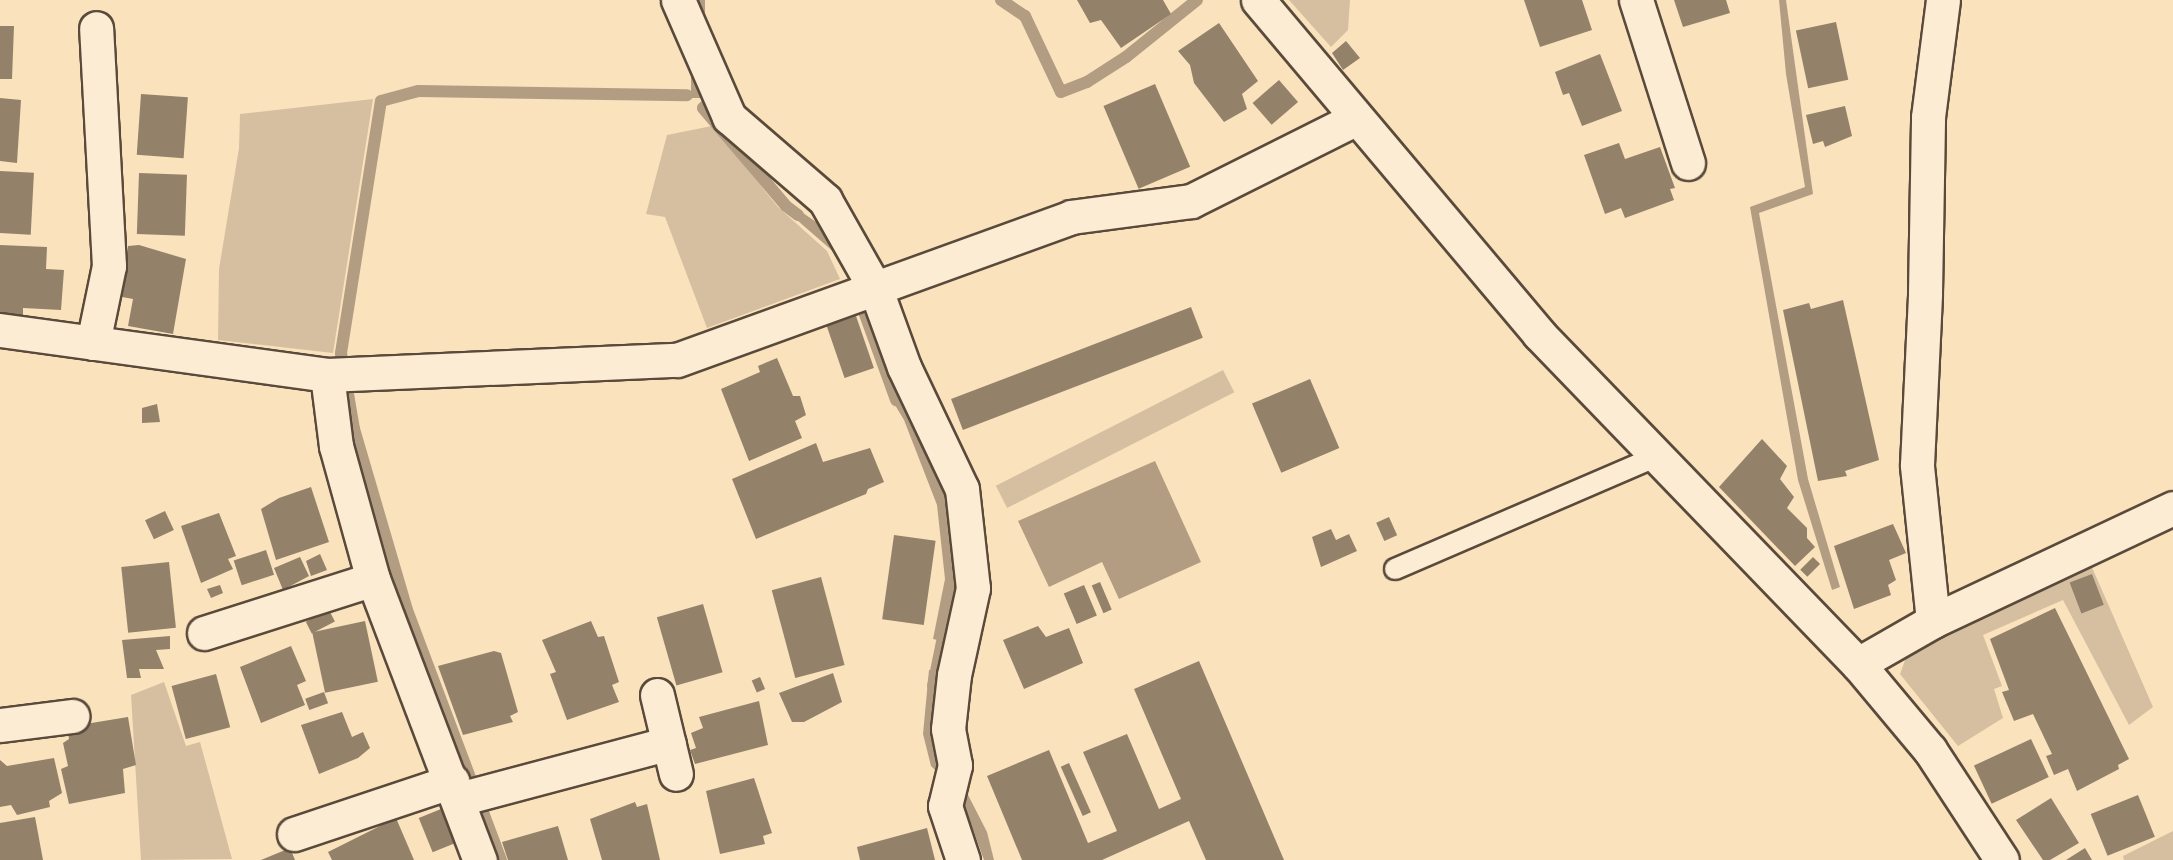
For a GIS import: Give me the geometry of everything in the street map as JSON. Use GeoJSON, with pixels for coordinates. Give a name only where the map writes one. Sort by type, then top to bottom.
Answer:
{"type":"FeatureCollection","features":[{"type":"Feature","properties":{"kind":"street"},"geometry":{"type":"LineString","coordinates":[[678,0],[729,117],[825,200],[876,290],[904,367],[962,489],[973,588],[954,675],[948,729],[955,765],[945,806],[963,860]]}},
{"type":"Feature","properties":{"kind":"street"},"geometry":{"type":"LineString","coordinates":[[1258,0],[1354,118],[1539,334],[1858,664],[1930,750],[2002,860]]}},
{"type":"Feature","properties":{"kind":"street"},"geometry":{"type":"LineString","coordinates":[[1636,0],[1688,163]]}},
{"type":"Feature","properties":{"kind":"street"},"geometry":{"type":"LineString","coordinates":[[1933,621],[1917,465],[1928,117],[1943,0]]}},
{"type":"Feature","properties":{"kind":"street"},"geometry":{"type":"LineString","coordinates":[[93,343],[109,266],[96,28]]}},
{"type":"Feature","properties":{"kind":"street"},"geometry":{"type":"LineString","coordinates":[[0,330],[327,375],[678,360],[1071,218],[1191,201],[1354,118]]}},
{"type":"Feature","properties":{"kind":"street"},"geometry":{"type":"LineString","coordinates":[[327,375],[336,446],[373,579],[456,790],[480,860]]}},
{"type":"Feature","properties":{"kind":"street"},"geometry":{"type":"LineString","coordinates":[[1858,664],[1933,621],[2173,508]]}},
{"type":"Feature","properties":{"kind":"street"},"geometry":{"type":"LineString","coordinates":[[204,633],[373,579]]}},
{"type":"Feature","properties":{"kind":"street"},"geometry":{"type":"LineString","coordinates":[[657,694],[676,774]]}},
{"type":"Feature","properties":{"kind":"street"},"geometry":{"type":"LineString","coordinates":[[0,725],[72,716]]}},
{"type":"Feature","properties":{"kind":"street"},"geometry":{"type":"LineString","coordinates":[[294,834],[456,790],[669,743]]}},
{"type":"Feature","properties":{"kind":"lane"},"geometry":{"type":"LineString","coordinates":[[1395,569],[1657,456]]}},
{"type":"Feature","properties":{"kind":"shaded area"},"geometry":{"type":"Polygon","coordinates":[[[691,0],[705,0],[705,98],[691,98],[691,0]]]}},
{"type":"Feature","properties":{"kind":"shaded area"},"geometry":{"type":"Polygon","coordinates":[[[1289,0],[1350,0],[1348,30],[1331,47],[1289,0]]]}},
{"type":"Feature","properties":{"kind":"shaded area"},"geometry":{"type":"Polygon","coordinates":[[[1779,0],[1786,0],[1813,194],[1759,213],[1808,479],[1840,587],[1832,590],[1798,480],[1750,207],[1805,187],[1786,74],[1779,0]]]}},
{"type":"Feature","properties":{"kind":"shaded area"},"geometry":{"type":"Polygon","coordinates":[[[373,99],[333,353],[218,340],[219,269],[239,148],[240,114],[373,99]]]}},
{"type":"Feature","properties":{"kind":"shaded area"},"geometry":{"type":"Polygon","coordinates":[[[712,126],[778,207],[827,251],[840,279],[707,328],[665,217],[646,214],[667,135],[712,126]]]}},
{"type":"Feature","properties":{"kind":"shaded area"},"geometry":{"type":"Polygon","coordinates":[[[787,202],[838,237],[853,270],[846,271],[836,254],[782,207],[787,202]]]}},
{"type":"Feature","properties":{"kind":"shaded area"},"geometry":{"type":"Polygon","coordinates":[[[1223,370],[1234,392],[1007,508],[996,486],[1223,370]]]}},
{"type":"Feature","properties":{"kind":"shaded area"},"geometry":{"type":"Polygon","coordinates":[[[892,384],[899,391],[947,498],[957,585],[947,642],[933,639],[945,579],[937,505],[904,420],[886,390],[892,384]]]}},
{"type":"Feature","properties":{"kind":"shaded area"},"geometry":{"type":"Polygon","coordinates":[[[1155,461],[1201,562],[1119,599],[1102,562],[1049,587],[1018,521],[1155,461]]]}},
{"type":"Feature","properties":{"kind":"shaded area"},"geometry":{"type":"Polygon","coordinates":[[[2091,565],[2153,707],[2129,725],[2063,600],[1983,635],[2002,686],[1994,689],[2003,718],[1958,746],[1900,674],[1908,652],[1970,617],[2091,565]]]}},
{"type":"Feature","properties":{"kind":"shaded area"},"geometry":{"type":"Polygon","coordinates":[[[929,670],[939,671],[965,789],[987,832],[994,860],[984,860],[961,796],[931,766],[923,734],[929,670]]]}},
{"type":"Feature","properties":{"kind":"shaded area"},"geometry":{"type":"Polygon","coordinates":[[[164,682],[186,746],[200,742],[232,859],[141,860],[131,695],[164,682]]]}},
{"type":"Feature","properties":{"kind":"shaded area"},"geometry":{"type":"Polygon","coordinates":[[[2173,831],[2173,860],[2124,860],[2123,856],[2173,831]]]}},
{"type":"Feature","properties":{"kind":"building"},"geometry":{"type":"Polygon","coordinates":[[[1077,0],[1163,0],[1171,14],[1121,48],[1101,20],[1090,23],[1077,0]]]}},
{"type":"Feature","properties":{"kind":"building"},"geometry":{"type":"Polygon","coordinates":[[[1524,0],[1582,0],[1592,30],[1540,47],[1524,0]]]}},
{"type":"Feature","properties":{"kind":"building"},"geometry":{"type":"Polygon","coordinates":[[[1674,0],[1726,0],[1730,13],[1683,27],[1674,0]]]}},
{"type":"Feature","properties":{"kind":"building"},"geometry":{"type":"Polygon","coordinates":[[[1836,22],[1848,80],[1808,88],[1796,31],[1836,22]]]}},
{"type":"Feature","properties":{"kind":"building"},"geometry":{"type":"Polygon","coordinates":[[[1219,23],[1258,81],[1242,94],[1247,109],[1224,122],[1194,83],[1190,65],[1178,51],[1219,23]]]}},
{"type":"Feature","properties":{"kind":"building"},"geometry":{"type":"Polygon","coordinates":[[[0,26],[14,26],[12,79],[0,79],[0,26]]]}},
{"type":"Feature","properties":{"kind":"building"},"geometry":{"type":"Polygon","coordinates":[[[1346,41],[1360,58],[1343,70],[1332,53],[1346,41]]]}},
{"type":"Feature","properties":{"kind":"building"},"geometry":{"type":"Polygon","coordinates":[[[1600,54],[1622,111],[1582,126],[1569,93],[1563,95],[1555,72],[1600,54]]]}},
{"type":"Feature","properties":{"kind":"building"},"geometry":{"type":"Polygon","coordinates":[[[1279,80],[1298,102],[1272,125],[1253,103],[1279,80]]]}},
{"type":"Feature","properties":{"kind":"building"},"geometry":{"type":"Polygon","coordinates":[[[1155,84],[1190,167],[1139,189],[1103,106],[1155,84]]]}},
{"type":"Feature","properties":{"kind":"building"},"geometry":{"type":"Polygon","coordinates":[[[141,94],[188,97],[184,158],[137,155],[141,94]]]}},
{"type":"Feature","properties":{"kind":"building"},"geometry":{"type":"Polygon","coordinates":[[[0,98],[21,100],[17,163],[0,161],[0,98]]]}},
{"type":"Feature","properties":{"kind":"building"},"geometry":{"type":"Polygon","coordinates":[[[1845,106],[1852,136],[1825,147],[1823,141],[1813,144],[1806,115],[1845,106]]]}},
{"type":"Feature","properties":{"kind":"building"},"geometry":{"type":"Polygon","coordinates":[[[1619,143],[1625,159],[1660,147],[1675,188],[1670,189],[1674,200],[1625,218],[1621,208],[1605,214],[1584,155],[1619,143]]]}},
{"type":"Feature","properties":{"kind":"building"},"geometry":{"type":"Polygon","coordinates":[[[0,171],[34,173],[31,235],[0,233],[0,171]]]}},
{"type":"Feature","properties":{"kind":"building"},"geometry":{"type":"Polygon","coordinates":[[[139,173],[187,175],[185,236],[137,234],[139,173]]]}},
{"type":"Feature","properties":{"kind":"building"},"geometry":{"type":"Polygon","coordinates":[[[0,245],[47,247],[46,269],[64,270],[61,310],[23,308],[23,319],[0,318],[0,245]]]}},
{"type":"Feature","properties":{"kind":"building"},"geometry":{"type":"Polygon","coordinates":[[[139,245],[186,259],[173,334],[128,326],[133,299],[122,297],[128,246],[139,245]]]}},
{"type":"Feature","properties":{"kind":"building"},"geometry":{"type":"Polygon","coordinates":[[[1843,300],[1879,460],[1845,471],[1847,476],[1818,481],[1783,310],[1809,303],[1811,309],[1843,300]]]}},
{"type":"Feature","properties":{"kind":"building"},"geometry":{"type":"Polygon","coordinates":[[[1191,307],[1203,338],[963,430],[951,399],[1191,307]]]}},
{"type":"Feature","properties":{"kind":"building"},"geometry":{"type":"Polygon","coordinates":[[[856,316],[874,368],[845,378],[827,326],[856,316]]]}},
{"type":"Feature","properties":{"kind":"building"},"geometry":{"type":"Polygon","coordinates":[[[777,358],[793,396],[800,396],[806,415],[795,421],[802,438],[749,461],[721,389],[760,372],[758,366],[777,358]]]}},
{"type":"Feature","properties":{"kind":"building"},"geometry":{"type":"Polygon","coordinates":[[[1310,379],[1339,448],[1281,473],[1252,404],[1310,379]]]}},
{"type":"Feature","properties":{"kind":"building"},"geometry":{"type":"Polygon","coordinates":[[[157,404],[160,422],[142,423],[142,408],[157,404]]]}},
{"type":"Feature","properties":{"kind":"building"},"geometry":{"type":"Polygon","coordinates":[[[1762,439],[1787,466],[1780,479],[1794,497],[1787,508],[1807,528],[1807,538],[1815,547],[1795,566],[1719,487],[1762,439]]]}},
{"type":"Feature","properties":{"kind":"building"},"geometry":{"type":"Polygon","coordinates":[[[816,443],[823,462],[870,448],[884,482],[868,489],[866,494],[756,539],[732,479],[816,443]]]}},
{"type":"Feature","properties":{"kind":"building"},"geometry":{"type":"Polygon","coordinates":[[[311,487],[329,542],[276,560],[261,509],[279,498],[311,487]]]}},
{"type":"Feature","properties":{"kind":"building"},"geometry":{"type":"Polygon","coordinates":[[[165,511],[174,530],[154,539],[145,520],[165,511]]]}},
{"type":"Feature","properties":{"kind":"building"},"geometry":{"type":"Polygon","coordinates":[[[219,513],[236,556],[228,559],[233,569],[201,583],[181,526],[219,513]]]}},
{"type":"Feature","properties":{"kind":"building"},"geometry":{"type":"Polygon","coordinates":[[[1389,517],[1397,535],[1384,541],[1376,523],[1389,517]]]}},
{"type":"Feature","properties":{"kind":"building"},"geometry":{"type":"Polygon","coordinates":[[[1893,524],[1906,553],[1889,560],[1896,580],[1888,585],[1891,595],[1854,609],[1834,546],[1893,524]]]}},
{"type":"Feature","properties":{"kind":"building"},"geometry":{"type":"Polygon","coordinates":[[[1331,529],[1336,540],[1349,534],[1357,551],[1321,567],[1312,537],[1331,529]]]}},
{"type":"Feature","properties":{"kind":"building"},"geometry":{"type":"Polygon","coordinates":[[[894,535],[936,541],[924,625],[882,619],[894,535]]]}},
{"type":"Feature","properties":{"kind":"building"},"geometry":{"type":"Polygon","coordinates":[[[266,550],[274,575],[242,585],[234,561],[266,550]]]}},
{"type":"Feature","properties":{"kind":"building"},"geometry":{"type":"Polygon","coordinates":[[[320,554],[327,570],[311,576],[306,561],[320,554]]]}},
{"type":"Feature","properties":{"kind":"building"},"geometry":{"type":"Polygon","coordinates":[[[300,557],[309,576],[283,590],[274,568],[300,557]]]}},
{"type":"Feature","properties":{"kind":"building"},"geometry":{"type":"Polygon","coordinates":[[[1813,557],[1820,564],[1807,577],[1800,570],[1813,557]]]}},
{"type":"Feature","properties":{"kind":"building"},"geometry":{"type":"Polygon","coordinates":[[[169,562],[176,628],[128,633],[121,567],[169,562]]]}},
{"type":"Feature","properties":{"kind":"building"},"geometry":{"type":"Polygon","coordinates":[[[2092,574],[2104,605],[2081,613],[2070,583],[2092,574]]]}},
{"type":"Feature","properties":{"kind":"building"},"geometry":{"type":"Polygon","coordinates":[[[821,577],[845,665],[795,678],[772,590],[821,577]]]}},
{"type":"Feature","properties":{"kind":"building"},"geometry":{"type":"Polygon","coordinates":[[[1100,582],[1112,610],[1103,613],[1092,586],[1100,582]]]}},
{"type":"Feature","properties":{"kind":"building"},"geometry":{"type":"Polygon","coordinates":[[[220,585],[223,593],[211,598],[207,589],[220,585]]]}},
{"type":"Feature","properties":{"kind":"building"},"geometry":{"type":"Polygon","coordinates":[[[1084,585],[1097,615],[1077,624],[1064,594],[1084,585]]]}},
{"type":"Feature","properties":{"kind":"building"},"geometry":{"type":"Polygon","coordinates":[[[703,604],[723,672],[676,685],[657,617],[703,604]]]}},
{"type":"Feature","properties":{"kind":"building"},"geometry":{"type":"Polygon","coordinates":[[[2055,608],[2129,759],[2118,765],[2119,769],[2077,791],[2068,769],[2054,775],[2046,756],[2052,754],[2033,714],[2014,721],[2002,692],[2009,690],[1990,639],[2055,608]]]}},
{"type":"Feature","properties":{"kind":"building"},"geometry":{"type":"Polygon","coordinates":[[[329,610],[335,622],[312,633],[306,622],[329,610]]]}},
{"type":"Feature","properties":{"kind":"building"},"geometry":{"type":"Polygon","coordinates":[[[365,621],[378,682],[325,693],[312,632],[365,621]]]}},
{"type":"Feature","properties":{"kind":"building"},"geometry":{"type":"Polygon","coordinates":[[[591,621],[598,637],[604,636],[619,682],[612,685],[619,702],[567,720],[550,674],[556,672],[542,640],[591,621]]]}},
{"type":"Feature","properties":{"kind":"building"},"geometry":{"type":"Polygon","coordinates":[[[1038,626],[1046,637],[1069,628],[1083,663],[1024,689],[1003,640],[1038,626]]]}},
{"type":"Feature","properties":{"kind":"building"},"geometry":{"type":"Polygon","coordinates":[[[170,636],[170,649],[156,650],[164,669],[139,669],[141,678],[127,678],[122,640],[170,636]]]}},
{"type":"Feature","properties":{"kind":"building"},"geometry":{"type":"Polygon","coordinates":[[[291,646],[306,681],[297,685],[305,705],[261,723],[240,667],[291,646]]]}},
{"type":"Feature","properties":{"kind":"building"},"geometry":{"type":"Polygon","coordinates":[[[494,651],[501,653],[518,712],[510,716],[513,722],[463,735],[438,666],[494,651]]]}},
{"type":"Feature","properties":{"kind":"building"},"geometry":{"type":"Polygon","coordinates":[[[1199,661],[1284,860],[1206,860],[1189,821],[1102,860],[1022,860],[987,776],[1049,750],[1088,843],[1117,831],[1083,752],[1127,734],[1159,809],[1181,799],[1134,689],[1199,661]]]}},
{"type":"Feature","properties":{"kind":"building"},"geometry":{"type":"Polygon","coordinates":[[[833,673],[842,702],[804,722],[792,722],[779,693],[833,673]]]}},
{"type":"Feature","properties":{"kind":"building"},"geometry":{"type":"Polygon","coordinates":[[[216,674],[230,727],[186,739],[172,686],[216,674]]]}},
{"type":"Feature","properties":{"kind":"building"},"geometry":{"type":"Polygon","coordinates":[[[760,677],[765,689],[757,692],[752,681],[760,677]]]}},
{"type":"Feature","properties":{"kind":"building"},"geometry":{"type":"Polygon","coordinates":[[[324,692],[328,703],[309,710],[305,699],[324,692]]]}},
{"type":"Feature","properties":{"kind":"building"},"geometry":{"type":"Polygon","coordinates":[[[759,701],[768,745],[695,764],[690,750],[696,748],[691,733],[703,728],[699,717],[759,701]]]}},
{"type":"Feature","properties":{"kind":"building"},"geometry":{"type":"Polygon","coordinates":[[[342,712],[352,737],[363,732],[370,748],[358,758],[319,774],[301,725],[342,712]]]}},
{"type":"Feature","properties":{"kind":"building"},"geometry":{"type":"Polygon","coordinates":[[[128,717],[136,765],[123,769],[125,793],[69,804],[61,769],[68,766],[63,743],[69,739],[67,727],[128,717]]]}},
{"type":"Feature","properties":{"kind":"building"},"geometry":{"type":"Polygon","coordinates":[[[2031,739],[2049,777],[1992,804],[1974,766],[2031,739]]]}},
{"type":"Feature","properties":{"kind":"building"},"geometry":{"type":"Polygon","coordinates":[[[54,758],[62,793],[49,801],[50,807],[17,815],[11,805],[0,807],[0,760],[7,766],[54,758]]]}},
{"type":"Feature","properties":{"kind":"building"},"geometry":{"type":"Polygon","coordinates":[[[1069,763],[1091,812],[1083,816],[1061,767],[1069,763]]]}},
{"type":"Feature","properties":{"kind":"building"},"geometry":{"type":"Polygon","coordinates":[[[754,778],[772,833],[763,836],[765,844],[720,854],[706,791],[754,778]]]}},
{"type":"Feature","properties":{"kind":"building"},"geometry":{"type":"Polygon","coordinates":[[[2138,795],[2155,837],[2108,856],[2091,814],[2138,795]]]}},
{"type":"Feature","properties":{"kind":"building"},"geometry":{"type":"Polygon","coordinates":[[[2051,798],[2079,843],[2050,860],[2043,860],[2016,820],[2051,798]]]}},
{"type":"Feature","properties":{"kind":"building"},"geometry":{"type":"Polygon","coordinates":[[[635,802],[637,807],[647,804],[660,860],[602,860],[590,819],[635,802]]]}},
{"type":"Feature","properties":{"kind":"building"},"geometry":{"type":"Polygon","coordinates":[[[441,809],[455,843],[433,852],[419,818],[441,809]]]}},
{"type":"Feature","properties":{"kind":"building"},"geometry":{"type":"Polygon","coordinates":[[[35,817],[43,860],[0,860],[0,823],[35,817]]]}},
{"type":"Feature","properties":{"kind":"building"},"geometry":{"type":"Polygon","coordinates":[[[396,818],[414,860],[332,860],[328,852],[396,818]]]}},
{"type":"Feature","properties":{"kind":"building"},"geometry":{"type":"Polygon","coordinates":[[[558,826],[568,860],[508,860],[502,842],[558,826]]]}},
{"type":"Feature","properties":{"kind":"building"},"geometry":{"type":"Polygon","coordinates":[[[927,828],[935,860],[860,860],[857,847],[927,828]]]}},
{"type":"Feature","properties":{"kind":"building"},"geometry":{"type":"Polygon","coordinates":[[[290,848],[295,860],[261,860],[290,848]]]}},
{"type":"Feature","properties":{"kind":"building"},"geometry":{"type":"Polygon","coordinates":[[[2085,848],[2092,860],[2066,860],[2085,848]]]}},
{"type":"Feature","properties":{"kind":"waterway"},"geometry":{"type":"LineString","coordinates":[[1001,0],[1025,16],[1061,92],[1087,82],[1126,57],[1197,0]]}},
{"type":"Feature","properties":{"kind":"waterway"},"geometry":{"type":"LineString","coordinates":[[501,860],[407,610],[354,429],[341,353],[381,101],[419,91],[687,95]]}},
{"type":"Feature","properties":{"kind":"waterway"},"geometry":{"type":"LineString","coordinates":[[717,95],[703,108],[786,206],[798,215]]}},
{"type":"Feature","properties":{"kind":"waterway"},"geometry":{"type":"LineString","coordinates":[[858,295],[896,400]]}},
{"type":"Feature","properties":{"kind":"waterway"},"geometry":{"type":"LineString","coordinates":[[933,686],[945,627]]}}]}
